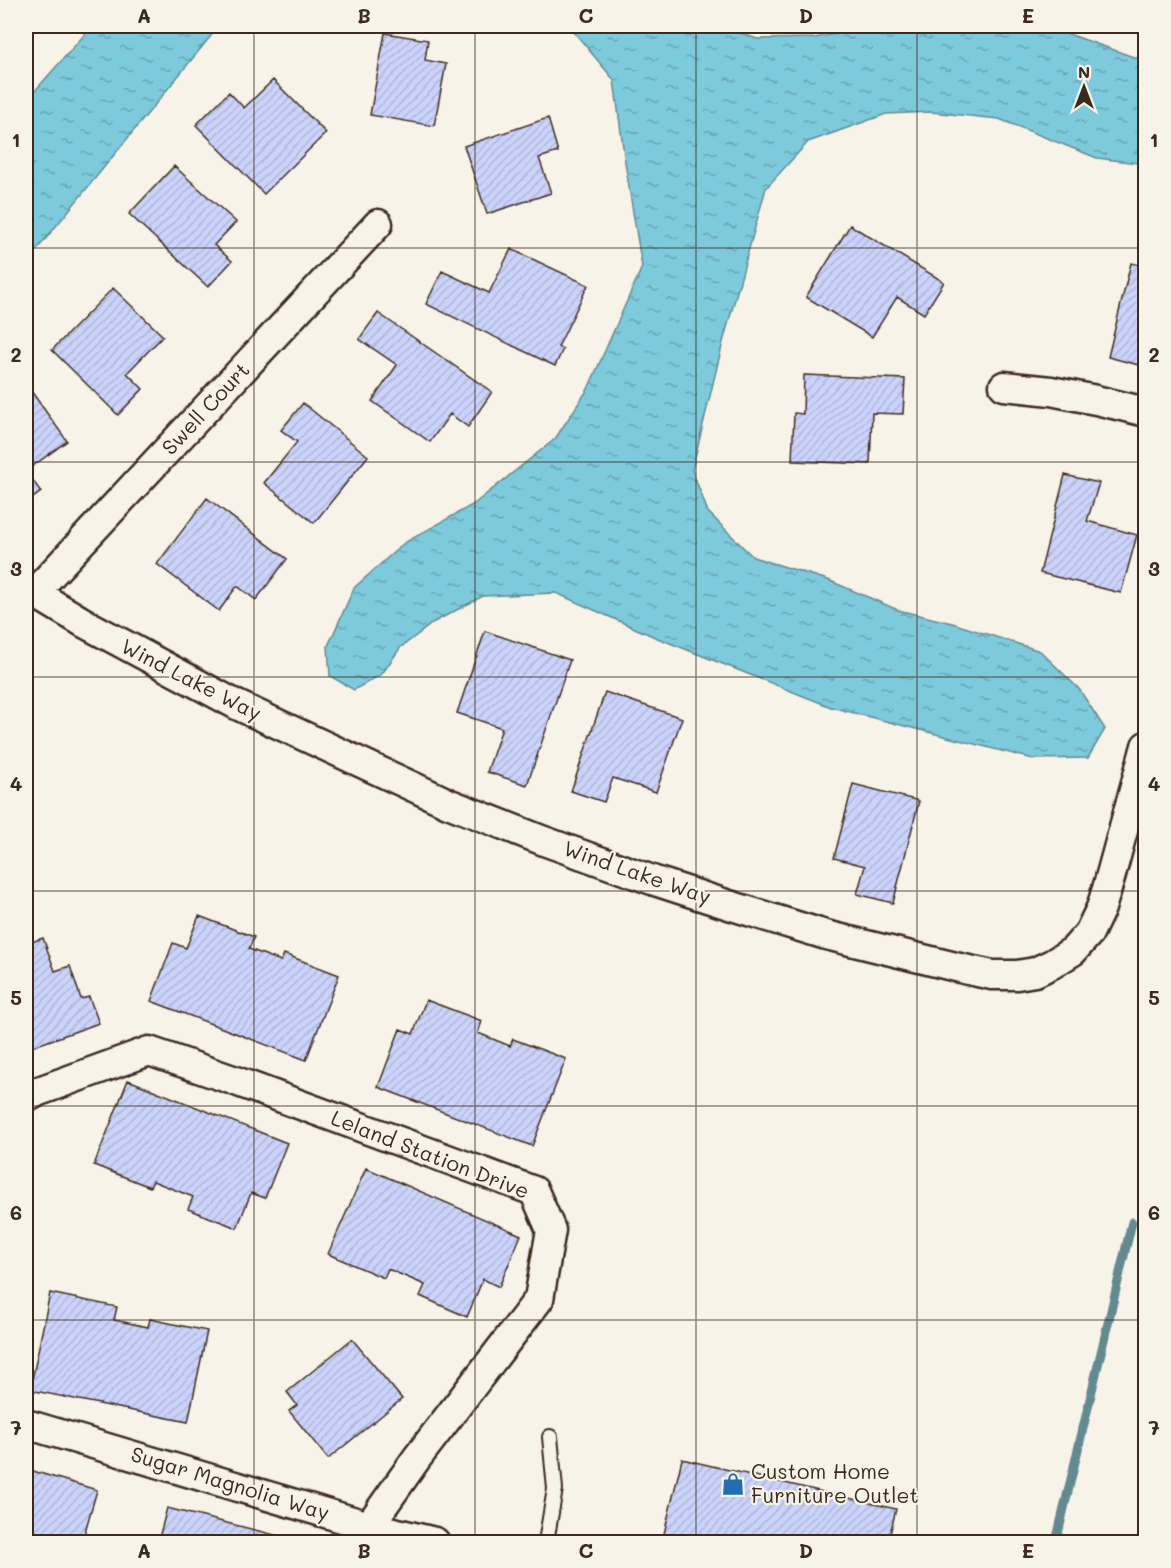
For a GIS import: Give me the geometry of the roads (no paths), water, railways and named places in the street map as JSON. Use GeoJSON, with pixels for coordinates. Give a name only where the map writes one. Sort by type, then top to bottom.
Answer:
{"type":"FeatureCollection","features":[{"type":"Feature","properties":{"kind":"street","name":"Swell Court"},"geometry":{"type":"LineString","coordinates":[[30,591],[378,224]]}},
{"type":"Feature","properties":{"kind":"street"},"geometry":{"type":"LineString","coordinates":[[1004,386],[1073,395],[1146,412]]}},
{"type":"Feature","properties":{"kind":"street","name":"Wind Lake Way"},"geometry":{"type":"LineString","coordinates":[[30,591],[86,624],[237,705],[448,803],[577,853],[729,905],[826,934],[992,975],[1035,972],[1073,951],[1089,933],[1101,908],[1109,882],[1146,746]]}},
{"type":"Feature","properties":{"kind":"street","name":"Leland Station Drive"},"geometry":{"type":"LineString","coordinates":[[26,1098],[39,1091],[149,1051],[534,1191],[551,1230],[539,1299],[424,1449],[369,1526]]}},
{"type":"Feature","properties":{"kind":"street","name":"Sugar Magnolia Way"},"geometry":{"type":"LineString","coordinates":[[26,1424],[369,1526],[435,1542]]}},
{"type":"Feature","properties":{"kind":"lane"},"geometry":{"type":"LineString","coordinates":[[546,1542],[555,1490],[550,1437]]}},
{"type":"Feature","properties":{"kind":"water"},"geometry":{"type":"Polygon","coordinates":[[[92,26],[219,26],[26,263],[26,101],[92,26]]]}},
{"type":"Feature","properties":{"kind":"water"},"geometry":{"type":"Polygon","coordinates":[[[569,26],[721,26],[757,39],[815,38],[872,26],[1039,26],[1063,32],[1145,61],[1145,164],[1097,158],[999,119],[931,112],[886,114],[808,142],[766,188],[723,342],[692,470],[708,512],[753,557],[828,580],[898,610],[952,623],[1040,651],[1079,689],[1105,729],[1088,758],[1033,759],[831,707],[655,637],[556,593],[483,596],[434,622],[400,648],[382,674],[354,690],[330,676],[328,646],[354,588],[404,543],[474,504],[555,439],[588,389],[642,267],[614,80],[569,26]]]}},
{"type":"Feature","properties":{"kind":"waterway"},"geometry":{"type":"LineString","coordinates":[[1056,1542],[1132,1222]]}},
{"type":"Feature","properties":{"kind":"place","name":"Custom Home Furniture Outlet"},"geometry":{"type":"Point","coordinates":[733,1484]}}]}
